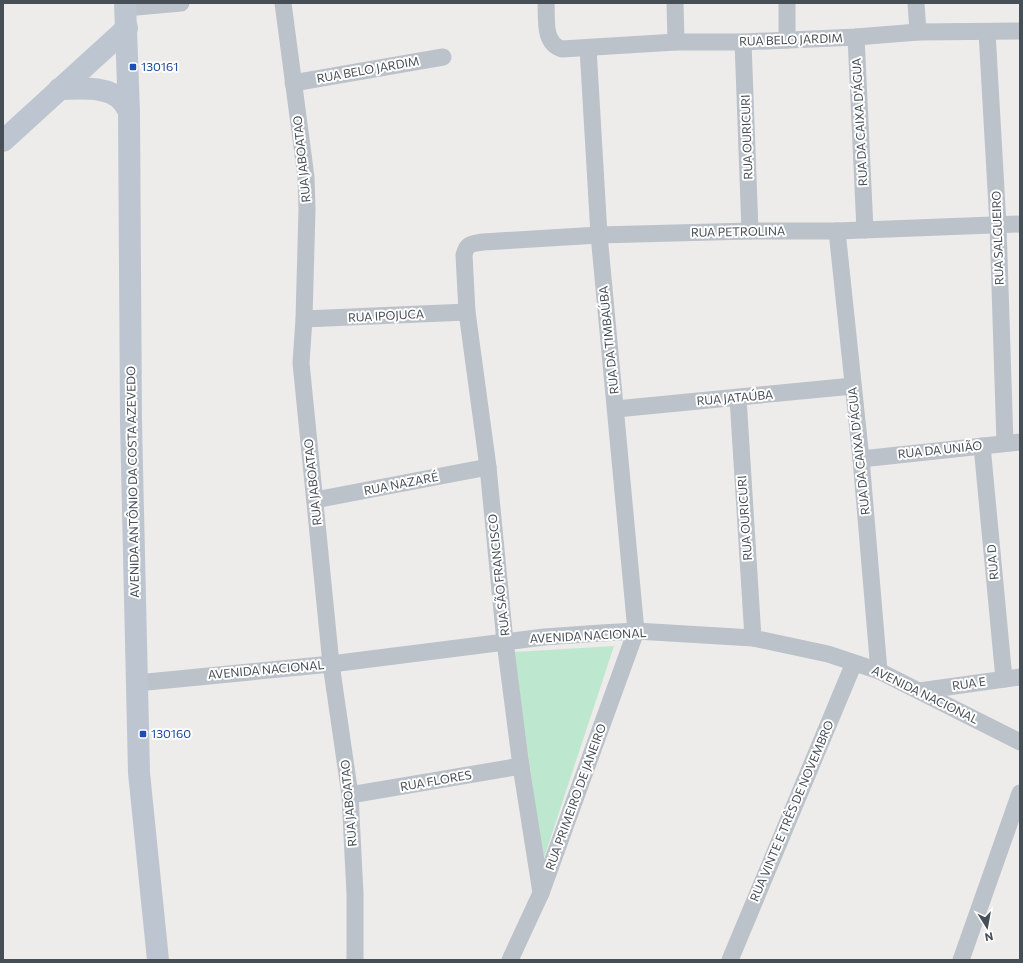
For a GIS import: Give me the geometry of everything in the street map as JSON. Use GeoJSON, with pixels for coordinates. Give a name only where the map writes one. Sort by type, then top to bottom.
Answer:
{"type":"FeatureCollection","features":[{"type":"Feature","properties":{"kind":"main road"},"geometry":{"type":"LineString","coordinates":[[3,141],[59,89],[126,13]]}},
{"type":"Feature","properties":{"kind":"main road","name":"AVENIDA ANTÔNIO DA COSTA AZEVEDO"},"geometry":{"type":"LineString","coordinates":[[126,13],[129,112],[131,423],[139,773],[154,960]]}},
{"type":"Feature","properties":{"kind":"main road"},"geometry":{"type":"LineString","coordinates":[[59,89],[91,89],[108,92],[122,101],[129,112]]}},
{"type":"Feature","properties":{"kind":"street"},"geometry":{"type":"LineString","coordinates":[[126,13],[181,3]]}},
{"type":"Feature","properties":{"kind":"street","name":"RUA JABOATAO"},"geometry":{"type":"LineString","coordinates":[[283,3],[306,177],[307,209],[304,319],[301,363],[331,664],[350,795],[355,894],[355,960]]}},
{"type":"Feature","properties":{"kind":"street","name":"RUA BELO JARDIM"},"geometry":{"type":"LineString","coordinates":[[546,3],[547,32],[550,41],[555,47],[562,49],[676,42],[743,42],[856,37],[918,32],[1020,31]]}},
{"type":"Feature","properties":{"kind":"street"},"geometry":{"type":"LineString","coordinates":[[675,3],[676,42]]}},
{"type":"Feature","properties":{"kind":"street"},"geometry":{"type":"LineString","coordinates":[[787,3],[787,40]]}},
{"type":"Feature","properties":{"kind":"street"},"geometry":{"type":"LineString","coordinates":[[916,3],[918,32]]}},
{"type":"Feature","properties":{"kind":"street","name":"RUA SALGUEIRO"},"geometry":{"type":"LineString","coordinates":[[987,32],[998,225],[1013,442]]}},
{"type":"Feature","properties":{"kind":"street","name":"RUA DA CAIXA D'ÁGUA"},"geometry":{"type":"LineString","coordinates":[[856,37],[865,230]]}},
{"type":"Feature","properties":{"kind":"street","name":"RUA OURICURI"},"geometry":{"type":"LineString","coordinates":[[743,42],[750,231]]}},
{"type":"Feature","properties":{"kind":"street","name":"RUA DA TIMBAÚBA"},"geometry":{"type":"LineString","coordinates":[[588,48],[599,235],[636,631]]}},
{"type":"Feature","properties":{"kind":"street","name":"RUA BELO JARDIM"},"geometry":{"type":"LineString","coordinates":[[293,83],[443,58]]}},
{"type":"Feature","properties":{"kind":"street","name":"RUA PETROLINA"},"geometry":{"type":"LineString","coordinates":[[464,256],[466,248],[471,244],[483,242],[599,235],[750,231],[837,231],[1020,224]]}},
{"type":"Feature","properties":{"kind":"street","name":"RUA DA CAIXA D'ÁGUA"},"geometry":{"type":"LineString","coordinates":[[837,231],[861,459],[879,670]]}},
{"type":"Feature","properties":{"kind":"street","name":"RUA SÃO FRANCISCO"},"geometry":{"type":"LineString","coordinates":[[464,256],[467,312],[488,468],[505,642],[521,766],[541,893]]}},
{"type":"Feature","properties":{"kind":"street","name":"RUA IPOJUCA"},"geometry":{"type":"LineString","coordinates":[[304,319],[467,312]]}},
{"type":"Feature","properties":{"kind":"street","name":"RUA JATAÚBA"},"geometry":{"type":"LineString","coordinates":[[616,409],[853,386]]}},
{"type":"Feature","properties":{"kind":"street","name":"RUA OURICURI"},"geometry":{"type":"LineString","coordinates":[[738,398],[753,638]]}},
{"type":"Feature","properties":{"kind":"street","name":"RUA DA UNIÃO"},"geometry":{"type":"LineString","coordinates":[[861,459],[1013,442]]}},
{"type":"Feature","properties":{"kind":"street","name":"RUA D"},"geometry":{"type":"LineString","coordinates":[[982,446],[1012,678]]}},
{"type":"Feature","properties":{"kind":"street","name":"RUA NAZARÉ"},"geometry":{"type":"LineString","coordinates":[[315,500],[488,468]]}},
{"type":"Feature","properties":{"kind":"street","name":"AVENIDA NACIONAL"},"geometry":{"type":"LineString","coordinates":[[137,683],[331,664],[505,642],[601,632],[636,631],[753,638],[828,654],[879,670],[1020,742]]}},
{"type":"Feature","properties":{"kind":"street","name":"RUA PRIMEIRO DE JANEIRO"},"geometry":{"type":"LineString","coordinates":[[510,960],[541,893],[636,631]]}},
{"type":"Feature","properties":{"kind":"street","name":"RUA VINTE E TRÊS DE NOVEMBRO"},"geometry":{"type":"LineString","coordinates":[[730,960],[854,662]]}},
{"type":"Feature","properties":{"kind":"street","name":"RUA E"},"geometry":{"type":"LineString","coordinates":[[919,691],[1012,678]]}},
{"type":"Feature","properties":{"kind":"street","name":"RUA FLORES"},"geometry":{"type":"LineString","coordinates":[[350,795],[521,766]]}},
{"type":"Feature","properties":{"kind":"street"},"geometry":{"type":"LineString","coordinates":[[961,960],[1020,793]]}},
{"type":"Feature","properties":{"kind":"green space"},"geometry":{"type":"Polygon","coordinates":[[[614,646],[543,861],[514,652],[614,646]]]}},
{"type":"Feature","properties":{"kind":"place","name":"130161"},"geometry":{"type":"Point","coordinates":[133,67]}},
{"type":"Feature","properties":{"kind":"place","name":"130160"},"geometry":{"type":"Point","coordinates":[143,734]}}]}
